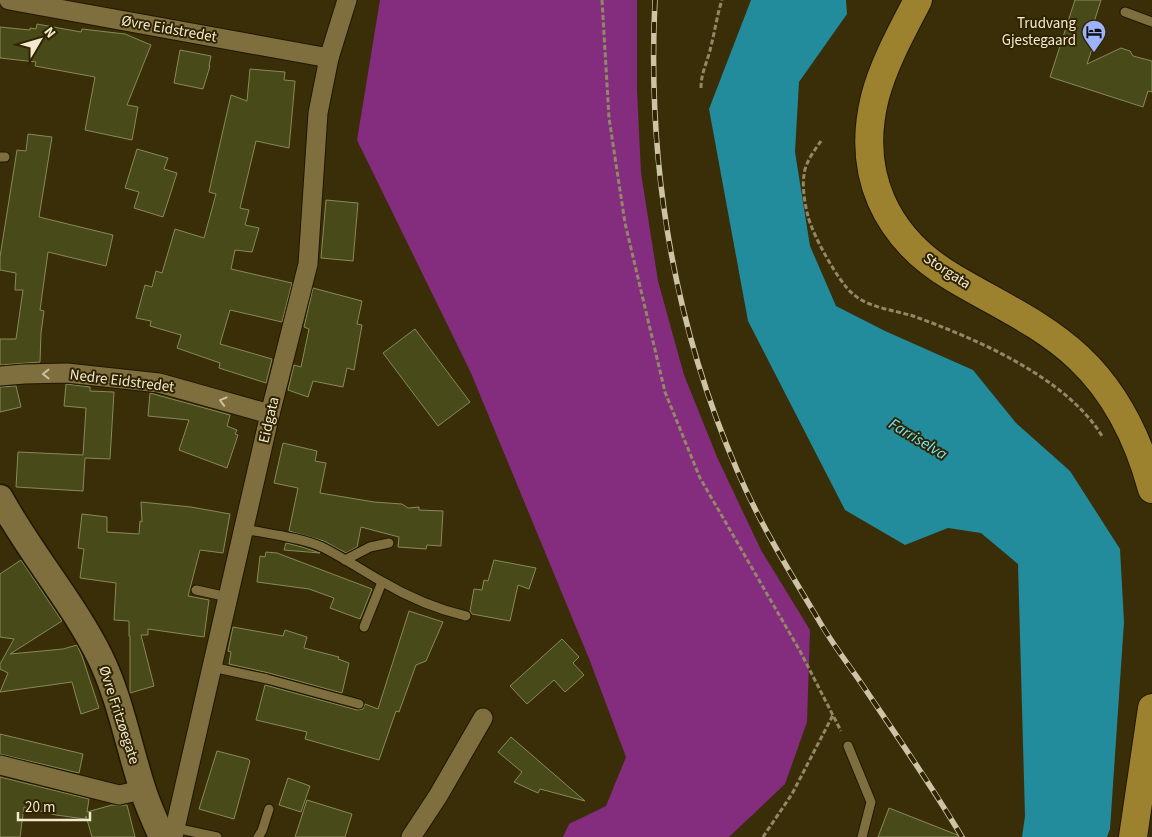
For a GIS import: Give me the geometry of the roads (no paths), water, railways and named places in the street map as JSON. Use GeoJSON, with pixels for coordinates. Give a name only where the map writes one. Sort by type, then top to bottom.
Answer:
{"type":"FeatureCollection","features":[{"type":"Feature","properties":{"kind":"main road","name":"Storgata"},"geometry":{"type":"LineString","coordinates":[[918,0],[881,78],[871,119],[869,138],[870,159],[882,206],[900,232],[924,258],[952,277],[1038,326],[1080,359],[1107,390],[1122,414],[1150,472]]}},
{"type":"Feature","properties":{"kind":"main road","name":"Øvre Fritzøegate"},"geometry":{"type":"LineString","coordinates":[[0,498],[14,524],[85,629],[100,657],[114,692],[142,790],[170,834]]}},
{"type":"Feature","properties":{"kind":"main road"},"geometry":{"type":"LineString","coordinates":[[1133,837],[1152,708]]}},
{"type":"Feature","properties":{"kind":"street","name":"Øvre Eidstredet"},"geometry":{"type":"LineString","coordinates":[[9,0],[329,58]]}},
{"type":"Feature","properties":{"kind":"street","name":"Eidgata"},"geometry":{"type":"LineString","coordinates":[[170,834],[212,667],[270,414],[308,264],[318,113],[329,58],[347,0]]}},
{"type":"Feature","properties":{"kind":"street","name":"Nedre Eidstredet"},"geometry":{"type":"LineString","coordinates":[[0,376],[67,374],[159,383],[270,414]]}},
{"type":"Feature","properties":{"kind":"street"},"geometry":{"type":"LineString","coordinates":[[411,837],[438,796],[483,718]]}},
{"type":"Feature","properties":{"kind":"street"},"geometry":{"type":"LineString","coordinates":[[0,765],[119,795],[142,790]]}},
{"type":"Feature","properties":{"kind":"lane"},"geometry":{"type":"LineString","coordinates":[[1125,12],[1152,22]]}},
{"type":"Feature","properties":{"kind":"lane"},"geometry":{"type":"LineString","coordinates":[[244,529],[321,547],[423,603],[444,611],[466,616]]}},
{"type":"Feature","properties":{"kind":"lane"},"geometry":{"type":"LineString","coordinates":[[346,560],[370,547],[388,543]]}},
{"type":"Feature","properties":{"kind":"lane"},"geometry":{"type":"LineString","coordinates":[[364,627],[382,582]]}},
{"type":"Feature","properties":{"kind":"lane"},"geometry":{"type":"LineString","coordinates":[[196,590],[228,597]]}},
{"type":"Feature","properties":{"kind":"lane"},"geometry":{"type":"LineString","coordinates":[[212,667],[267,679],[359,704]]}},
{"type":"Feature","properties":{"kind":"lane"},"geometry":{"type":"LineString","coordinates":[[848,746],[872,802],[862,837]]}},
{"type":"Feature","properties":{"kind":"lane"},"geometry":{"type":"LineString","coordinates":[[258,837],[262,832],[269,809]]}},
{"type":"Feature","properties":{"kind":"lane"},"geometry":{"type":"LineString","coordinates":[[170,834],[216,837]]}},
{"type":"Feature","properties":{"kind":"water","name":"Farriselva"},"geometry":{"type":"Polygon","coordinates":[[[751,0],[846,0],[847,14],[799,82],[795,152],[810,246],[836,306],[885,331],[973,370],[1016,423],[1070,471],[1120,549],[1124,622],[1110,829],[1107,837],[1022,837],[1025,816],[1018,564],[981,533],[948,528],[905,545],[845,510],[748,321],[709,109],[751,0]]]}},
{"type":"Feature","properties":{"kind":"railway"},"geometry":{"type":"LineString","coordinates":[[655,0],[655,121],[660,181],[680,298],[714,413],[737,470],[785,564],[828,635],[912,758],[962,837]]}},
{"type":"Feature","properties":{"kind":"place","name":"Trudvang Gjestegaard"},"geometry":{"type":"Point","coordinates":[1094,53]}}]}
